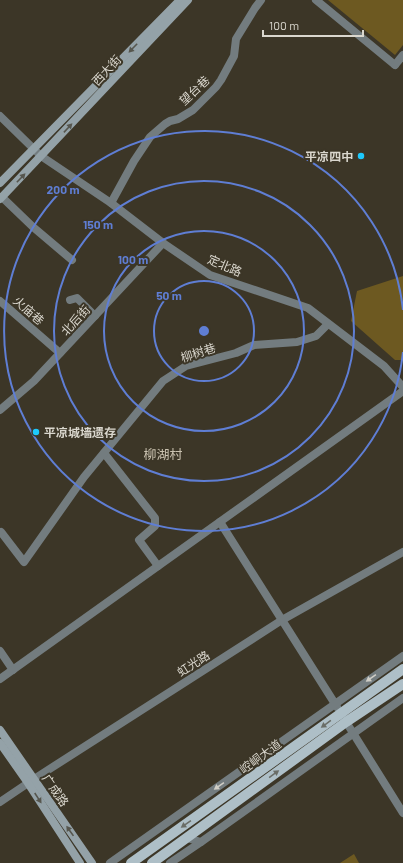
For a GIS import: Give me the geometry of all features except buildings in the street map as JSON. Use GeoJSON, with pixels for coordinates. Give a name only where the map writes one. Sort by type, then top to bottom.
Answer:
{"type":"FeatureCollection","features":[{"type":"Feature","properties":{"kind":"main road","name":"西大街"},"geometry":{"type":"LineString","coordinates":[[0,183],[180,0]]}},
{"type":"Feature","properties":{"kind":"main road","name":"西大街"},"geometry":{"type":"LineString","coordinates":[[1,198],[188,0]]}},
{"type":"Feature","properties":{"kind":"main road","name":"崆峒大道"},"geometry":{"type":"LineString","coordinates":[[152,863],[187,838],[343,718],[403,669]]}},
{"type":"Feature","properties":{"kind":"main road","name":"崆峒大道"},"geometry":{"type":"LineString","coordinates":[[131,863],[343,718],[403,684]]}},
{"type":"Feature","properties":{"kind":"main road","name":"广成路"},"geometry":{"type":"LineString","coordinates":[[0,730],[80,863]]}},
{"type":"Feature","properties":{"kind":"main road","name":"广成路"},"geometry":{"type":"LineString","coordinates":[[0,743],[31,781],[92,863]]}},
{"type":"Feature","properties":{"kind":"street","name":"望台巷"},"geometry":{"type":"LineString","coordinates":[[111,203],[134,161],[150,138],[170,120],[178,119],[193,110],[216,87],[234,56],[236,39],[261,0]]}},
{"type":"Feature","properties":{"kind":"street"},"geometry":{"type":"LineString","coordinates":[[316,0],[395,65],[403,55]]}},
{"type":"Feature","properties":{"kind":"street","name":"定北路"},"geometry":{"type":"LineString","coordinates":[[0,116],[41,156],[111,203],[163,243],[210,275],[308,308],[384,366],[403,387]]}},
{"type":"Feature","properties":{"kind":"street"},"geometry":{"type":"LineString","coordinates":[[1,198],[32,227],[72,260]]}},
{"type":"Feature","properties":{"kind":"street","name":"北后街"},"geometry":{"type":"LineString","coordinates":[[0,410],[34,381],[163,243]]}},
{"type":"Feature","properties":{"kind":"street"},"geometry":{"type":"LineString","coordinates":[[70,300],[77,298],[95,316]]}},
{"type":"Feature","properties":{"kind":"street","name":"火庙巷"},"geometry":{"type":"LineString","coordinates":[[0,301],[60,353]]}},
{"type":"Feature","properties":{"kind":"street","name":"柳树巷"},"geometry":{"type":"LineString","coordinates":[[1,532],[24,562],[84,477],[163,381],[186,366],[236,352],[254,345],[297,342],[316,336],[328,324]]}},
{"type":"Feature","properties":{"kind":"street"},"geometry":{"type":"LineString","coordinates":[[0,679],[403,391]]}},
{"type":"Feature","properties":{"kind":"street"},"geometry":{"type":"LineString","coordinates":[[104,453],[155,518],[155,526],[139,540],[158,566]]}},
{"type":"Feature","properties":{"kind":"street"},"geometry":{"type":"LineString","coordinates":[[220,522],[403,813]]}},
{"type":"Feature","properties":{"kind":"street","name":"虹光路"},"geometry":{"type":"LineString","coordinates":[[0,802],[282,620],[403,552]]}},
{"type":"Feature","properties":{"kind":"street"},"geometry":{"type":"LineString","coordinates":[[0,651],[13,670]]}},
{"type":"Feature","properties":{"kind":"street"},"geometry":{"type":"LineString","coordinates":[[110,863],[403,656]]}},
{"type":"Feature","properties":{"kind":"street"},"geometry":{"type":"LineString","coordinates":[[170,863],[403,698]]}},
{"type":"Feature","properties":{"kind":"street"},"geometry":{"type":"LineString","coordinates":[[187,838],[201,842]]}},
{"type":"Feature","properties":{"kind":"shaded area"},"geometry":{"type":"Polygon","coordinates":[[[328,0],[403,0],[403,45],[395,55],[328,0]]]}},
{"type":"Feature","properties":{"kind":"shaded area"},"geometry":{"type":"Polygon","coordinates":[[[403,276],[403,360],[395,360],[351,321],[357,291],[403,276]]]}},
{"type":"Feature","properties":{"kind":"shaded area"},"geometry":{"type":"Polygon","coordinates":[[[354,854],[359,863],[340,863],[354,854]]]}},
{"type":"Feature","properties":{"kind":"place","name":"平凉四中"},"geometry":{"type":"Point","coordinates":[361,156]}},
{"type":"Feature","properties":{"kind":"place","name":"平凉城墙遗存"},"geometry":{"type":"Point","coordinates":[36,432]}},
{"type":"Feature","properties":{"kind":"district","name":"柳湖村"},"geometry":{"type":"Point","coordinates":[163,454]}}]}
